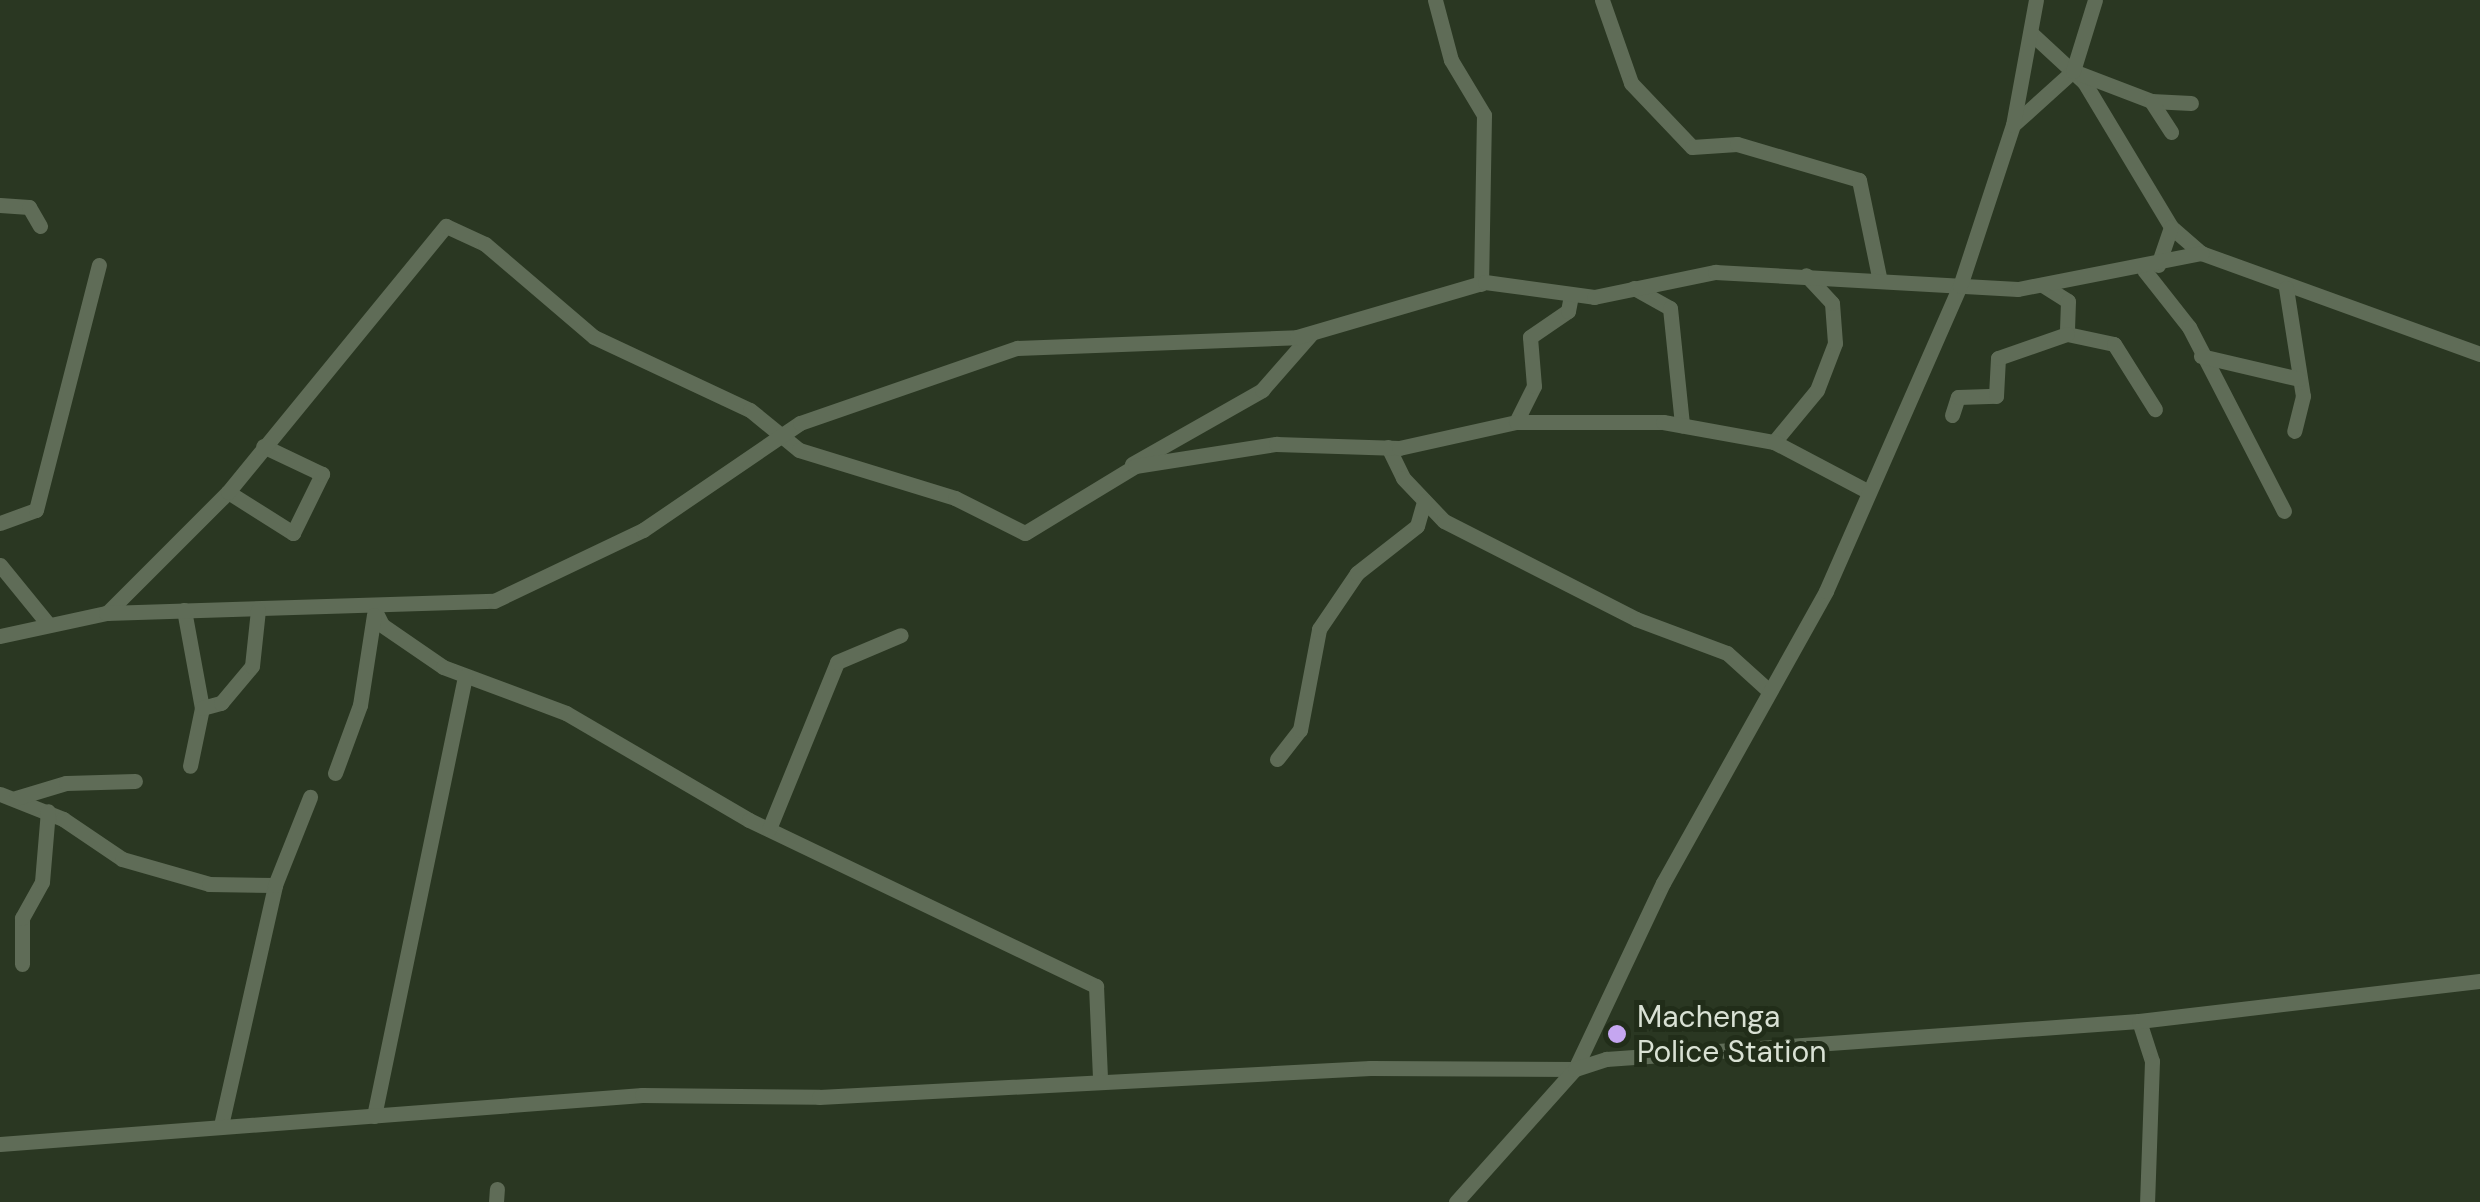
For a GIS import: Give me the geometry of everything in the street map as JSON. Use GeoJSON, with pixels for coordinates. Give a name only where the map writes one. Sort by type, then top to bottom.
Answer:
{"type":"FeatureCollection","features":[{"type":"Feature","properties":{"kind":"street"},"geometry":{"type":"LineString","coordinates":[[1435,0],[1451,60],[1484,115],[1482,284]]}},
{"type":"Feature","properties":{"kind":"street"},"geometry":{"type":"LineString","coordinates":[[1602,0],[1631,83],[1692,148],[1737,144],[1859,180],[1880,278]]}},
{"type":"Feature","properties":{"kind":"street"},"geometry":{"type":"LineString","coordinates":[[1456,1202],[1575,1069],[1768,690],[1826,591],[1960,286],[2012,125],[2036,0]]}},
{"type":"Feature","properties":{"kind":"street"},"geometry":{"type":"LineString","coordinates":[[2012,125],[2073,72],[2094,0]]}},
{"type":"Feature","properties":{"kind":"street"},"geometry":{"type":"LineString","coordinates":[[2032,34],[2073,72],[2171,227],[2201,253],[2286,288],[2480,354]]}},
{"type":"Feature","properties":{"kind":"street"},"geometry":{"type":"LineString","coordinates":[[2073,72],[2151,100],[2191,103]]}},
{"type":"Feature","properties":{"kind":"street"},"geometry":{"type":"LineString","coordinates":[[2151,100],[2172,132]]}},
{"type":"Feature","properties":{"kind":"street"},"geometry":{"type":"LineString","coordinates":[[0,204],[28,207],[40,226]]}},
{"type":"Feature","properties":{"kind":"street"},"geometry":{"type":"LineString","coordinates":[[106,613],[228,492],[446,226],[485,244],[594,337],[750,410],[784,438],[955,498],[1025,532],[1262,390],[1312,334]]}},
{"type":"Feature","properties":{"kind":"street"},"geometry":{"type":"LineString","coordinates":[[2151,267],[2171,227]]}},
{"type":"Feature","properties":{"kind":"street"},"geometry":{"type":"LineString","coordinates":[[0,636],[106,613],[373,611],[466,605],[519,593],[643,530],[809,419],[1017,348],[1312,334],[1482,284],[1571,296],[1715,272],[1880,278],[1960,286],[2044,286],[2151,267],[2201,253]]}},
{"type":"Feature","properties":{"kind":"street"},"geometry":{"type":"LineString","coordinates":[[0,522],[36,510],[99,265]]}},
{"type":"Feature","properties":{"kind":"street"},"geometry":{"type":"LineString","coordinates":[[2151,267],[2284,511]]}},
{"type":"Feature","properties":{"kind":"street"},"geometry":{"type":"LineString","coordinates":[[1774,442],[1817,390],[1835,343],[1832,303],[1806,275]]}},
{"type":"Feature","properties":{"kind":"street"},"geometry":{"type":"LineString","coordinates":[[2044,286],[2068,301],[2066,334]]}},
{"type":"Feature","properties":{"kind":"street"},"geometry":{"type":"LineString","coordinates":[[1634,288],[1670,308],[1682,425]]}},
{"type":"Feature","properties":{"kind":"street"},"geometry":{"type":"LineString","coordinates":[[2286,288],[2299,378],[2294,431]]}},
{"type":"Feature","properties":{"kind":"street"},"geometry":{"type":"LineString","coordinates":[[1516,422],[1534,386],[1530,337],[1568,311],[1571,296]]}},
{"type":"Feature","properties":{"kind":"street"},"geometry":{"type":"LineString","coordinates":[[1952,415],[1958,397],[1996,396],[1998,358],[2066,334],[2114,344],[2155,409]]}},
{"type":"Feature","properties":{"kind":"street"},"geometry":{"type":"LineString","coordinates":[[2201,356],[2299,378]]}},
{"type":"Feature","properties":{"kind":"street"},"geometry":{"type":"LineString","coordinates":[[1124,470],[1276,444],[1388,447],[1516,422],[1682,425],[1774,442],[1868,491]]}},
{"type":"Feature","properties":{"kind":"street"},"geometry":{"type":"LineString","coordinates":[[228,492],[293,532],[322,474],[263,446]]}},
{"type":"Feature","properties":{"kind":"street"},"geometry":{"type":"LineString","coordinates":[[1388,447],[1424,502],[1444,521],[1636,619],[1727,653],[1768,690]]}},
{"type":"Feature","properties":{"kind":"street"},"geometry":{"type":"LineString","coordinates":[[1277,759],[1300,730],[1319,628],[1357,573],[1418,526],[1424,502]]}},
{"type":"Feature","properties":{"kind":"street"},"geometry":{"type":"LineString","coordinates":[[0,564],[48,625]]}},
{"type":"Feature","properties":{"kind":"street"},"geometry":{"type":"LineString","coordinates":[[184,610],[202,708],[190,766]]}},
{"type":"Feature","properties":{"kind":"street"},"geometry":{"type":"LineString","coordinates":[[202,708],[221,703],[252,666],[258,610]]}},
{"type":"Feature","properties":{"kind":"street"},"geometry":{"type":"LineString","coordinates":[[373,611],[465,676],[566,713],[609,746],[769,829],[1099,988],[1100,1079]]}},
{"type":"Feature","properties":{"kind":"street"},"geometry":{"type":"LineString","coordinates":[[335,773],[360,705],[373,611]]}},
{"type":"Feature","properties":{"kind":"street"},"geometry":{"type":"LineString","coordinates":[[769,829],[836,662],[901,634]]}},
{"type":"Feature","properties":{"kind":"street"},"geometry":{"type":"LineString","coordinates":[[374,1116],[465,676]]}},
{"type":"Feature","properties":{"kind":"street"},"geometry":{"type":"LineString","coordinates":[[8,796],[66,783],[136,781]]}},
{"type":"Feature","properties":{"kind":"street"},"geometry":{"type":"LineString","coordinates":[[8,796],[48,811],[122,859],[209,884],[274,885]]}},
{"type":"Feature","properties":{"kind":"street"},"geometry":{"type":"LineString","coordinates":[[222,1121],[274,885],[310,797]]}},
{"type":"Feature","properties":{"kind":"street"},"geometry":{"type":"LineString","coordinates":[[22,964],[22,918],[42,882],[48,811]]}},
{"type":"Feature","properties":{"kind":"street"},"geometry":{"type":"LineString","coordinates":[[0,1144],[222,1121],[374,1116],[602,1097],[819,1096],[1100,1079],[1575,1069],[1642,1056],[2139,1020],[2480,981]]}},
{"type":"Feature","properties":{"kind":"street"},"geometry":{"type":"LineString","coordinates":[[2139,1020],[2152,1062],[2147,1202]]}},
{"type":"Feature","properties":{"kind":"place","name":"Machenga Police Station"},"geometry":{"type":"Point","coordinates":[1617,1034]}}]}
